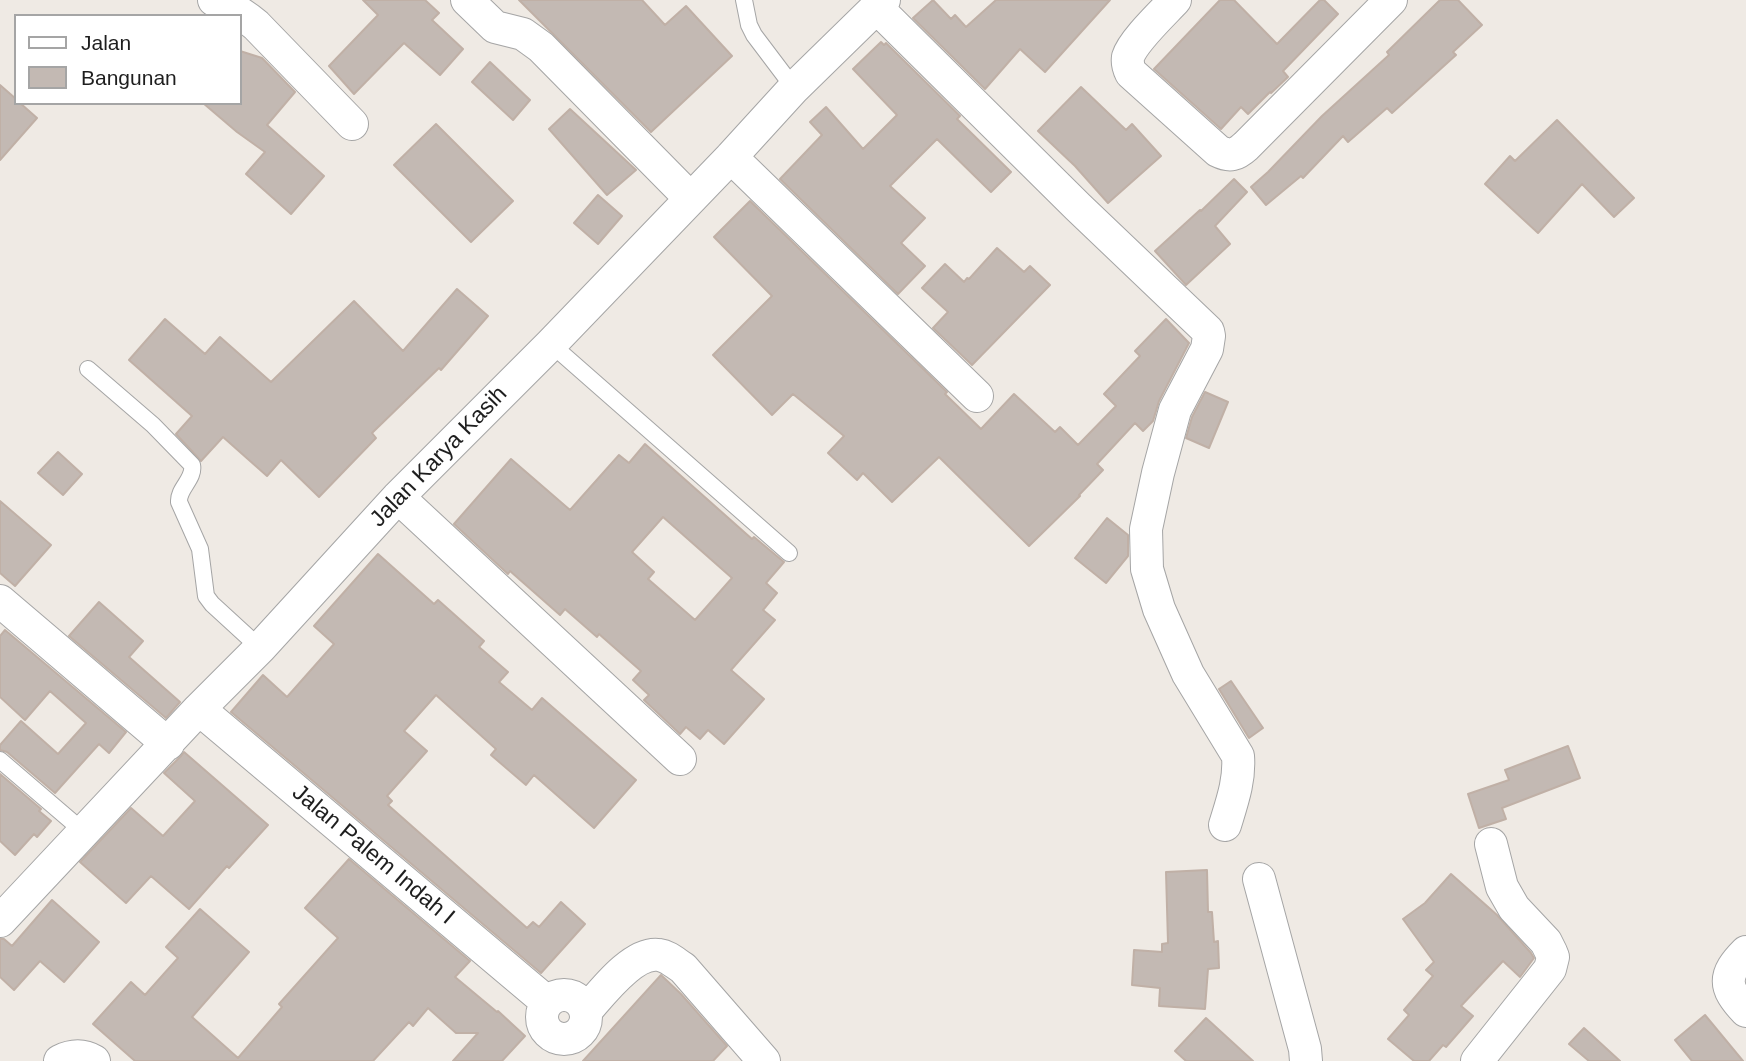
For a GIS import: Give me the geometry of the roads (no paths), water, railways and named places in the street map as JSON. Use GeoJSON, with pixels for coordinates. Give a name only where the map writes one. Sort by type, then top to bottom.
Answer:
{"type":"FeatureCollection","features":[{"type":"Feature","properties":{"kind":"street"},"geometry":{"type":"LineString","coordinates":[[214,0],[242,13],[256,25],[352,124]]}},
{"type":"Feature","properties":{"kind":"street"},"geometry":{"type":"LineString","coordinates":[[467,0],[495,27],[523,34],[541,47],[690,198]]}},
{"type":"Feature","properties":{"kind":"street"},"geometry":{"type":"LineString","coordinates":[[1175,0],[1135,45],[1127,60],[1128,66],[1131,73],[1218,151],[1230,156],[1237,154],[1391,0]]}},
{"type":"Feature","properties":{"kind":"street"},"geometry":{"type":"LineString","coordinates":[[881,4],[1078,207],[1208,331],[1207,349],[1175,411],[1158,473],[1146,529],[1147,569],[1158,609],[1188,674],[1238,756],[1236,791],[1225,825]]}},
{"type":"Feature","properties":{"kind":"street","name":"Jalan Karya Kasih"},"geometry":{"type":"LineString","coordinates":[[0,921],[199,709],[260,648],[398,497],[551,344],[794,88],[881,4]]}},
{"type":"Feature","properties":{"kind":"street"},"geometry":{"type":"LineString","coordinates":[[731,157],[977,396]]}},
{"type":"Feature","properties":{"kind":"street"},"geometry":{"type":"LineString","coordinates":[[398,497],[680,759]]}},
{"type":"Feature","properties":{"kind":"street"},"geometry":{"type":"LineString","coordinates":[[0,601],[168,744]]}},
{"type":"Feature","properties":{"kind":"street","name":"Jalan Palem Indah I"},"geometry":{"type":"LineString","coordinates":[[199,709],[547,1002]]}},
{"type":"Feature","properties":{"kind":"street"},"geometry":{"type":"LineString","coordinates":[[1477,1061],[1550,970],[1553,957],[1546,942],[1514,908],[1502,887],[1491,844]]}},
{"type":"Feature","properties":{"kind":"street"},"geometry":{"type":"LineString","coordinates":[[1259,879],[1306,1061]]}},
{"type":"Feature","properties":{"kind":"street"},"geometry":{"type":"LineString","coordinates":[[1746,952],[1731,970],[1728,981],[1731,991],[1746,1011]]}},
{"type":"Feature","properties":{"kind":"street"},"geometry":{"type":"LineString","coordinates":[[586,1011],[638,958],[661,955],[683,968],[753,1056]]}},
{"type":"Feature","properties":{"kind":"street"},"geometry":{"type":"LineString","coordinates":[[559,995],[573,996],[586,1011],[586,1019],[580,1032],[553,1050],[553,1037],[543,1027],[542,1014],[547,1002],[559,995]]}},
{"type":"Feature","properties":{"kind":"street"},"geometry":{"type":"LineString","coordinates":[[60,1061],[78,1056],[94,1061]]}},
{"type":"Feature","properties":{"kind":"lane"},"geometry":{"type":"LineString","coordinates":[[744,0],[754,35],[794,88]]}},
{"type":"Feature","properties":{"kind":"lane"},"geometry":{"type":"LineString","coordinates":[[551,344],[789,553]]}},
{"type":"Feature","properties":{"kind":"lane"},"geometry":{"type":"LineString","coordinates":[[88,369],[153,425],[192,465],[193,472],[179,495],[179,502],[200,549],[206,596],[260,648]]}},
{"type":"Feature","properties":{"kind":"lane"},"geometry":{"type":"LineString","coordinates":[[0,760],[84,832]]}}]}
